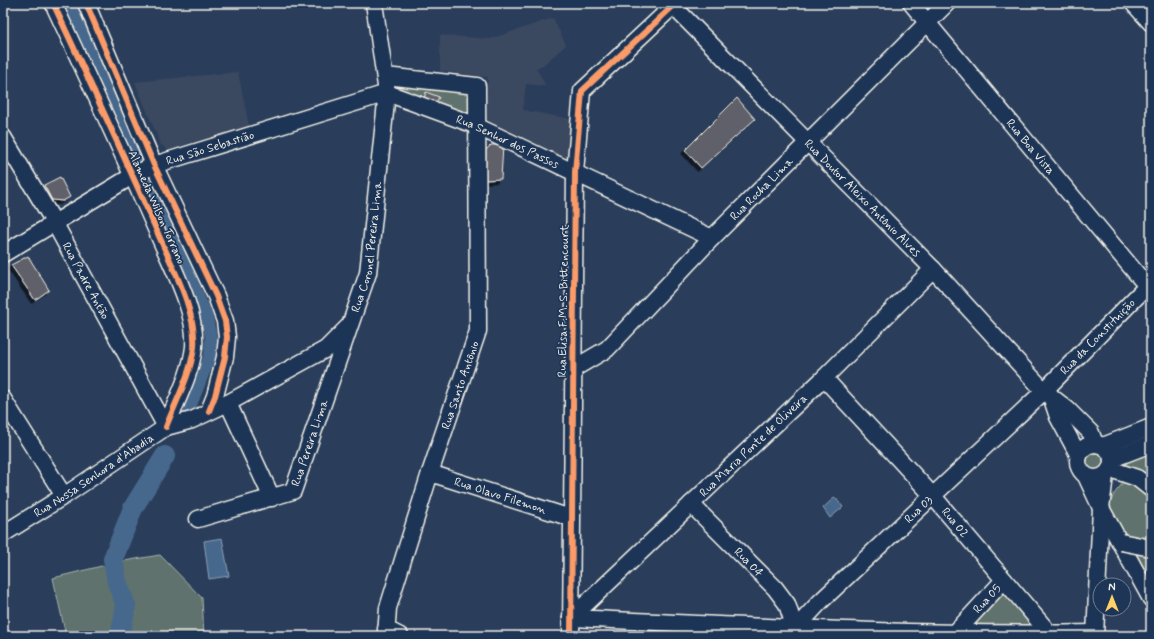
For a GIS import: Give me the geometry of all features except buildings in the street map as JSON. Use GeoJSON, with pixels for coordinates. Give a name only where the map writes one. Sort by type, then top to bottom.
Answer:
{"type":"FeatureCollection","features":[{"type":"Feature","properties":{"kind":"street","name":"Alameda Wilson Torrano"},"geometry":{"type":"LineString","coordinates":[[53,3],[132,176],[185,298],[193,327],[194,346],[189,369],[166,427]]}},
{"type":"Feature","properties":{"kind":"street","name":"Alameda Wilson Torrano"},"geometry":{"type":"LineString","coordinates":[[86,3],[154,165],[216,296],[225,321],[227,337],[225,357],[216,396],[209,411]]}},
{"type":"Feature","properties":{"kind":"street","name":"Rua Coronel Pereira Lima"},"geometry":{"type":"LineString","coordinates":[[209,411],[228,403],[326,349],[350,324],[368,272],[387,93],[374,3]]}},
{"type":"Feature","properties":{"kind":"street","name":"Rua Boa Vista"},"geometry":{"type":"LineString","coordinates":[[911,3],[1150,286]]}},
{"type":"Feature","properties":{"kind":"street","name":"Rua Rocha Lima"},"geometry":{"type":"LineString","coordinates":[[573,369],[607,349],[712,238],[947,3]]}},
{"type":"Feature","properties":{"kind":"street"},"geometry":{"type":"LineString","coordinates":[[1133,3],[1151,23]]}},
{"type":"Feature","properties":{"kind":"street","name":"Rua Doutor Aleixo Antônio Alves"},"geometry":{"type":"LineString","coordinates":[[671,5],[933,269],[1048,393],[1091,433],[1105,459]]}},
{"type":"Feature","properties":{"kind":"street","name":"Rua Elisa F.M. S. Bittencourt"},"geometry":{"type":"LineString","coordinates":[[571,636],[575,172],[582,91],[671,5]]}},
{"type":"Feature","properties":{"kind":"street","name":"Rua Santo Antônio"},"geometry":{"type":"LineString","coordinates":[[385,76],[477,86],[478,331],[430,473],[388,608],[386,632]]}},
{"type":"Feature","properties":{"kind":"street","name":"Rua São Sebastião"},"geometry":{"type":"LineString","coordinates":[[3,254],[132,176],[154,165],[387,93]]}},
{"type":"Feature","properties":{"kind":"street","name":"Rua Senhor dos Passos"},"geometry":{"type":"LineString","coordinates":[[387,93],[477,126],[712,238]]}},
{"type":"Feature","properties":{"kind":"street","name":"Rua Padre Antão"},"geometry":{"type":"LineString","coordinates":[[3,137],[54,222],[166,427]]}},
{"type":"Feature","properties":{"kind":"street","name":"Rua Maria Ponte de Oliveira"},"geometry":{"type":"LineString","coordinates":[[571,618],[824,378],[933,269]]}},
{"type":"Feature","properties":{"kind":"street","name":"Rua da Constituição"},"geometry":{"type":"LineString","coordinates":[[1048,393],[1150,286]]}},
{"type":"Feature","properties":{"kind":"street","name":"Rua Pereira Lima"},"geometry":{"type":"LineString","coordinates":[[198,519],[293,491],[350,324]]}},
{"type":"Feature","properties":{"kind":"street","name":"Rua 02"},"geometry":{"type":"LineString","coordinates":[[824,378],[932,495],[1050,634]]}},
{"type":"Feature","properties":{"kind":"street","name":"Rua Doutor Aleixo Antônio Alves"},"geometry":{"type":"LineString","coordinates":[[1048,393],[1058,417],[1079,456],[1078,465],[1086,476],[1101,508],[1151,599]]}},
{"type":"Feature","properties":{"kind":"street","name":"Rua 03"},"geometry":{"type":"LineString","coordinates":[[795,632],[820,602],[932,495],[1048,393]]}},
{"type":"Feature","properties":{"kind":"street"},"geometry":{"type":"LineString","coordinates":[[3,399],[64,496]]}},
{"type":"Feature","properties":{"kind":"street"},"geometry":{"type":"LineString","coordinates":[[228,403],[272,498]]}},
{"type":"Feature","properties":{"kind":"street","name":"Rua Nossa Senhora d'Abadia"},"geometry":{"type":"LineString","coordinates":[[3,534],[64,496],[166,427],[192,420],[209,411]]}},
{"type":"Feature","properties":{"kind":"street"},"geometry":{"type":"LineString","coordinates":[[1086,476],[1096,478],[1105,459],[1151,427]]}},
{"type":"Feature","properties":{"kind":"street"},"geometry":{"type":"LineString","coordinates":[[1105,459],[1151,444]]}},
{"type":"Feature","properties":{"kind":"street"},"geometry":{"type":"LineString","coordinates":[[1079,456],[1087,446],[1105,459],[1137,478],[1151,489]]}},
{"type":"Feature","properties":{"kind":"street"},"geometry":{"type":"LineString","coordinates":[[571,618],[795,632],[954,635],[1095,635],[1101,508],[1105,459]]}},
{"type":"Feature","properties":{"kind":"street","name":"Rua Olavo Filemon"},"geometry":{"type":"LineString","coordinates":[[430,473],[571,518]]}},
{"type":"Feature","properties":{"kind":"street","name":"Rua 04"},"geometry":{"type":"LineString","coordinates":[[691,504],[775,588],[788,604],[795,632]]}},
{"type":"Feature","properties":{"kind":"street"},"geometry":{"type":"LineString","coordinates":[[1121,542],[1151,548]]}},
{"type":"Feature","properties":{"kind":"street","name":"Rua 05"},"geometry":{"type":"LineString","coordinates":[[954,635],[1004,580]]}},
{"type":"Feature","properties":{"kind":"street"},"geometry":{"type":"LineString","coordinates":[[386,632],[400,636]]}},
{"type":"Feature","properties":{"kind":"shaded area"},"geometry":{"type":"Polygon","coordinates":[[[553,18],[566,45],[543,65],[536,68],[546,86],[526,84],[523,110],[570,119],[569,161],[486,120],[488,77],[440,71],[440,35],[490,39],[553,18]]]}},
{"type":"Feature","properties":{"kind":"shaded area"},"geometry":{"type":"Polygon","coordinates":[[[238,72],[249,126],[168,150],[161,145],[135,82],[238,72]]]}},
{"type":"Feature","properties":{"kind":"shaded area"},"geometry":{"type":"Polygon","coordinates":[[[835,497],[843,507],[830,518],[823,508],[835,497]]]}},
{"type":"Feature","properties":{"kind":"shaded area"},"geometry":{"type":"Polygon","coordinates":[[[222,538],[229,576],[209,579],[204,541],[222,538]]]}},
{"type":"Feature","properties":{"kind":"green space"},"geometry":{"type":"Polygon","coordinates":[[[386,77],[476,88],[475,123],[388,92],[386,77]]]}},
{"type":"Feature","properties":{"kind":"green space"},"geometry":{"type":"Polygon","coordinates":[[[1151,451],[1151,588],[1108,509],[1114,494],[1122,484],[1127,460],[1151,451]]]}},
{"type":"Feature","properties":{"kind":"green space"},"geometry":{"type":"Polygon","coordinates":[[[1091,452],[1099,452],[1104,457],[1102,468],[1099,470],[1091,470],[1086,465],[1086,457],[1091,452]]]}},
{"type":"Feature","properties":{"kind":"green space"},"geometry":{"type":"Polygon","coordinates":[[[160,555],[202,598],[204,636],[66,636],[53,578],[118,562],[160,555]]]}},
{"type":"Feature","properties":{"kind":"green space"},"geometry":{"type":"Polygon","coordinates":[[[1002,589],[1038,630],[969,627],[1002,589]]]}},
{"type":"Feature","properties":{"kind":"waterway"},"geometry":{"type":"LineString","coordinates":[[70,3],[139,160]]}},
{"type":"Feature","properties":{"kind":"waterway"},"geometry":{"type":"LineString","coordinates":[[148,179],[207,317],[211,338],[210,356],[187,415]]}},
{"type":"Feature","properties":{"kind":"waterway"},"geometry":{"type":"LineString","coordinates":[[120,636],[126,606],[117,582],[113,559],[133,508],[165,456]]}},
{"type":"Feature","properties":{"kind":"cycle path"},"geometry":{"type":"LineString","coordinates":[[53,3],[118,144],[187,302],[194,333],[194,347],[190,367],[166,427]]}},
{"type":"Feature","properties":{"kind":"cycle path"},"geometry":{"type":"LineString","coordinates":[[86,3],[154,165],[216,296],[225,321],[227,337],[225,357],[215,396],[209,411]]}},
{"type":"Feature","properties":{"kind":"cycle path"},"geometry":{"type":"LineString","coordinates":[[571,636],[575,172],[582,91],[673,6]]}}]}
